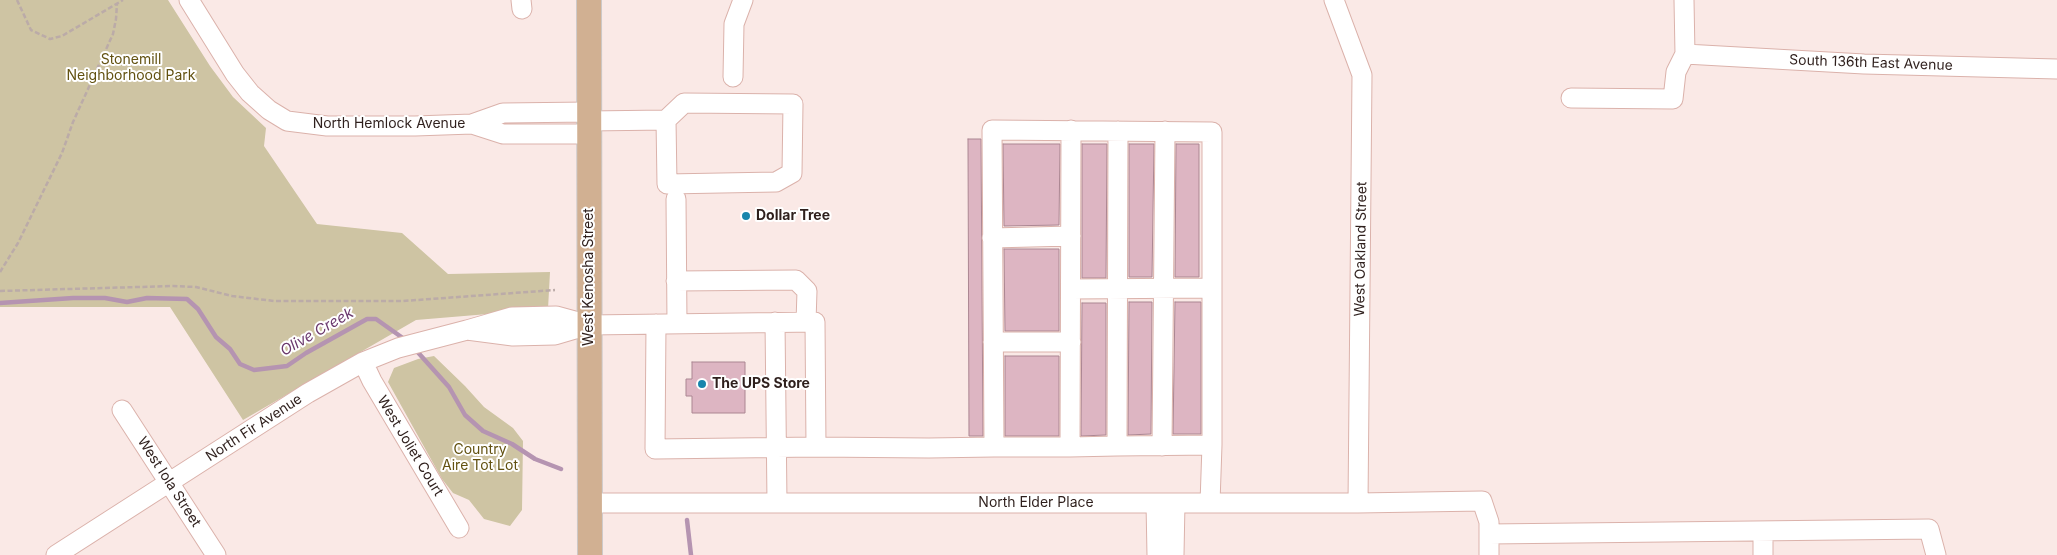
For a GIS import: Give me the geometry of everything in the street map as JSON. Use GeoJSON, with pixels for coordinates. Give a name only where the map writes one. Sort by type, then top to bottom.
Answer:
{"type":"FeatureCollection","features":[{"type":"Feature","properties":{"kind":"main road","name":"West Kenosha Street"},"geometry":{"type":"LineString","coordinates":[[589,0],[590,555]]}},
{"type":"Feature","properties":{"kind":"street","name":"North Hemlock Avenue"},"geometry":{"type":"LineString","coordinates":[[189,0],[245,87],[260,104],[277,116],[298,123],[327,126],[472,124],[503,134],[521,134],[588,122]]}},
{"type":"Feature","properties":{"kind":"street"},"geometry":{"type":"LineString","coordinates":[[733,77],[734,24],[743,0]]}},
{"type":"Feature","properties":{"kind":"street","name":"West Oakland Street"},"geometry":{"type":"LineString","coordinates":[[1334,0],[1362,75],[1358,503]]}},
{"type":"Feature","properties":{"kind":"street"},"geometry":{"type":"LineString","coordinates":[[1571,98],[1673,99],[1676,72],[1685,54],[1684,0]]}},
{"type":"Feature","properties":{"kind":"street","name":"South 136th East Avenue"},"geometry":{"type":"LineString","coordinates":[[1685,54],[1864,64],[2057,68]]}},
{"type":"Feature","properties":{"kind":"street"},"geometry":{"type":"LineString","coordinates":[[588,122],[666,120],[684,103],[793,104],[792,173],[776,182],[667,184],[666,120]]}},
{"type":"Feature","properties":{"kind":"street","name":"North Hemlock Avenue"},"geometry":{"type":"LineString","coordinates":[[472,124],[503,113],[521,113],[588,122]]}},
{"type":"Feature","properties":{"kind":"street"},"geometry":{"type":"LineString","coordinates":[[521,113],[521,134]]}},
{"type":"Feature","properties":{"kind":"street"},"geometry":{"type":"LineString","coordinates":[[994,447],[992,130],[1212,132],[1212,445],[1210,503]]}},
{"type":"Feature","properties":{"kind":"street"},"geometry":{"type":"LineString","coordinates":[[1070,447],[1071,130]]}},
{"type":"Feature","properties":{"kind":"street"},"geometry":{"type":"LineString","coordinates":[[1117,446],[1118,131]]}},
{"type":"Feature","properties":{"kind":"street"},"geometry":{"type":"LineString","coordinates":[[1162,446],[1165,131]]}},
{"type":"Feature","properties":{"kind":"street"},"geometry":{"type":"LineString","coordinates":[[676,199],[676,324]]}},
{"type":"Feature","properties":{"kind":"street"},"geometry":{"type":"LineString","coordinates":[[992,238],[1071,236]]}},
{"type":"Feature","properties":{"kind":"street"},"geometry":{"type":"LineString","coordinates":[[676,281],[796,280],[807,291],[806,322],[815,322],[816,447]]}},
{"type":"Feature","properties":{"kind":"street"},"geometry":{"type":"LineString","coordinates":[[1071,290],[1212,288]]}},
{"type":"Feature","properties":{"kind":"street","name":"North Fir Avenue"},"geometry":{"type":"LineString","coordinates":[[56,555],[308,393],[363,362],[398,348],[512,317],[556,316],[589,325],[806,322]]}},
{"type":"Feature","properties":{"kind":"street"},"geometry":{"type":"LineString","coordinates":[[775,322],[777,503]]}},
{"type":"Feature","properties":{"kind":"street"},"geometry":{"type":"LineString","coordinates":[[656,324],[654,448],[1212,445]]}},
{"type":"Feature","properties":{"kind":"street"},"geometry":{"type":"LineString","coordinates":[[993,342],[1071,342]]}},
{"type":"Feature","properties":{"kind":"street","name":"West Joliet Court"},"geometry":{"type":"LineString","coordinates":[[363,362],[372,381],[459,528]]}},
{"type":"Feature","properties":{"kind":"street","name":"West Iola Street"},"geometry":{"type":"LineString","coordinates":[[122,410],[216,555]]}},
{"type":"Feature","properties":{"kind":"street","name":"North Elder Place"},"geometry":{"type":"LineString","coordinates":[[590,503],[1358,503],[1482,501],[1489,522],[1490,534]]}},
{"type":"Feature","properties":{"kind":"street"},"geometry":{"type":"LineString","coordinates":[[1165,503],[1166,551]]}},
{"type":"Feature","properties":{"kind":"street"},"geometry":{"type":"LineString","coordinates":[[1490,555],[1490,534],[1930,529],[1936,555]]}},
{"type":"Feature","properties":{"kind":"street"},"geometry":{"type":"LineString","coordinates":[[1762,531],[1762,555]]}},
{"type":"Feature","properties":{"kind":"path"},"geometry":{"type":"LineString","coordinates":[[17,0],[32,30],[50,39],[62,36],[122,0]]}},
{"type":"Feature","properties":{"kind":"path"},"geometry":{"type":"LineString","coordinates":[[0,272],[18,243],[62,153],[73,122],[112,34],[117,4]]}},
{"type":"Feature","properties":{"kind":"path"},"geometry":{"type":"LineString","coordinates":[[0,292],[173,286],[196,287],[232,296],[274,301],[403,301],[555,290]]}},
{"type":"Feature","properties":{"kind":"green space","name":"Stonemill Neighborhood Park"},"geometry":{"type":"Polygon","coordinates":[[[0,0],[168,0],[210,66],[233,97],[266,128],[264,146],[317,224],[402,233],[448,274],[550,272],[548,309],[416,320],[243,420],[170,307],[0,307],[0,0]]]}},
{"type":"Feature","properties":{"kind":"green space","name":"Country Aire Tot Lot"},"geometry":{"type":"Polygon","coordinates":[[[434,356],[484,407],[513,428],[523,441],[522,510],[510,526],[484,519],[469,500],[453,493],[442,479],[388,382],[394,368],[418,359],[434,356]]]}},
{"type":"Feature","properties":{"kind":"building"},"geometry":{"type":"Polygon","coordinates":[[[968,139],[981,139],[983,436],[969,436],[968,139]]]}},
{"type":"Feature","properties":{"kind":"building"},"geometry":{"type":"Polygon","coordinates":[[[1003,144],[1060,144],[1059,225],[1004,226],[1003,144]]]}},
{"type":"Feature","properties":{"kind":"building"},"geometry":{"type":"Polygon","coordinates":[[[1082,144],[1107,144],[1106,278],[1082,278],[1082,144]]]}},
{"type":"Feature","properties":{"kind":"building"},"geometry":{"type":"Polygon","coordinates":[[[1129,144],[1154,144],[1152,277],[1129,277],[1129,144]]]}},
{"type":"Feature","properties":{"kind":"building"},"geometry":{"type":"Polygon","coordinates":[[[1176,144],[1199,144],[1199,277],[1175,277],[1176,144]]]}},
{"type":"Feature","properties":{"kind":"building"},"geometry":{"type":"Polygon","coordinates":[[[1004,249],[1059,249],[1059,331],[1005,331],[1004,249]]]}},
{"type":"Feature","properties":{"kind":"building"},"geometry":{"type":"Polygon","coordinates":[[[1129,302],[1152,302],[1151,434],[1128,435],[1129,302]]]}},
{"type":"Feature","properties":{"kind":"building"},"geometry":{"type":"Polygon","coordinates":[[[1175,302],[1201,302],[1201,434],[1173,434],[1175,302]]]}},
{"type":"Feature","properties":{"kind":"building"},"geometry":{"type":"Polygon","coordinates":[[[1082,303],[1106,303],[1106,435],[1081,436],[1082,303]]]}},
{"type":"Feature","properties":{"kind":"building"},"geometry":{"type":"Polygon","coordinates":[[[1005,356],[1059,356],[1059,436],[1005,436],[1005,356]]]}},
{"type":"Feature","properties":{"kind":"building"},"geometry":{"type":"Polygon","coordinates":[[[692,362],[745,362],[745,413],[692,413],[692,396],[686,396],[686,379],[692,379],[692,362]]]}},
{"type":"Feature","properties":{"kind":"waterway","name":"Olive Creek"},"geometry":{"type":"LineString","coordinates":[[0,303],[73,298],[105,298],[127,302],[147,298],[187,299],[198,309],[216,337],[230,349],[240,364],[254,370],[287,366],[306,353],[367,319],[376,319],[407,341]]}},
{"type":"Feature","properties":{"kind":"waterway","name":"Olive Creek"},"geometry":{"type":"LineString","coordinates":[[414,348],[449,387],[465,415],[483,431],[512,444],[535,459],[561,469]]}},
{"type":"Feature","properties":{"kind":"waterway","name":"Olive Creek"},"geometry":{"type":"LineString","coordinates":[[687,520],[691,555]]}},
{"type":"Feature","properties":{"kind":"place","name":"Dollar Tree"},"geometry":{"type":"Point","coordinates":[746,216]}},
{"type":"Feature","properties":{"kind":"place","name":"The UPS Store"},"geometry":{"type":"Point","coordinates":[702,384]}}]}
